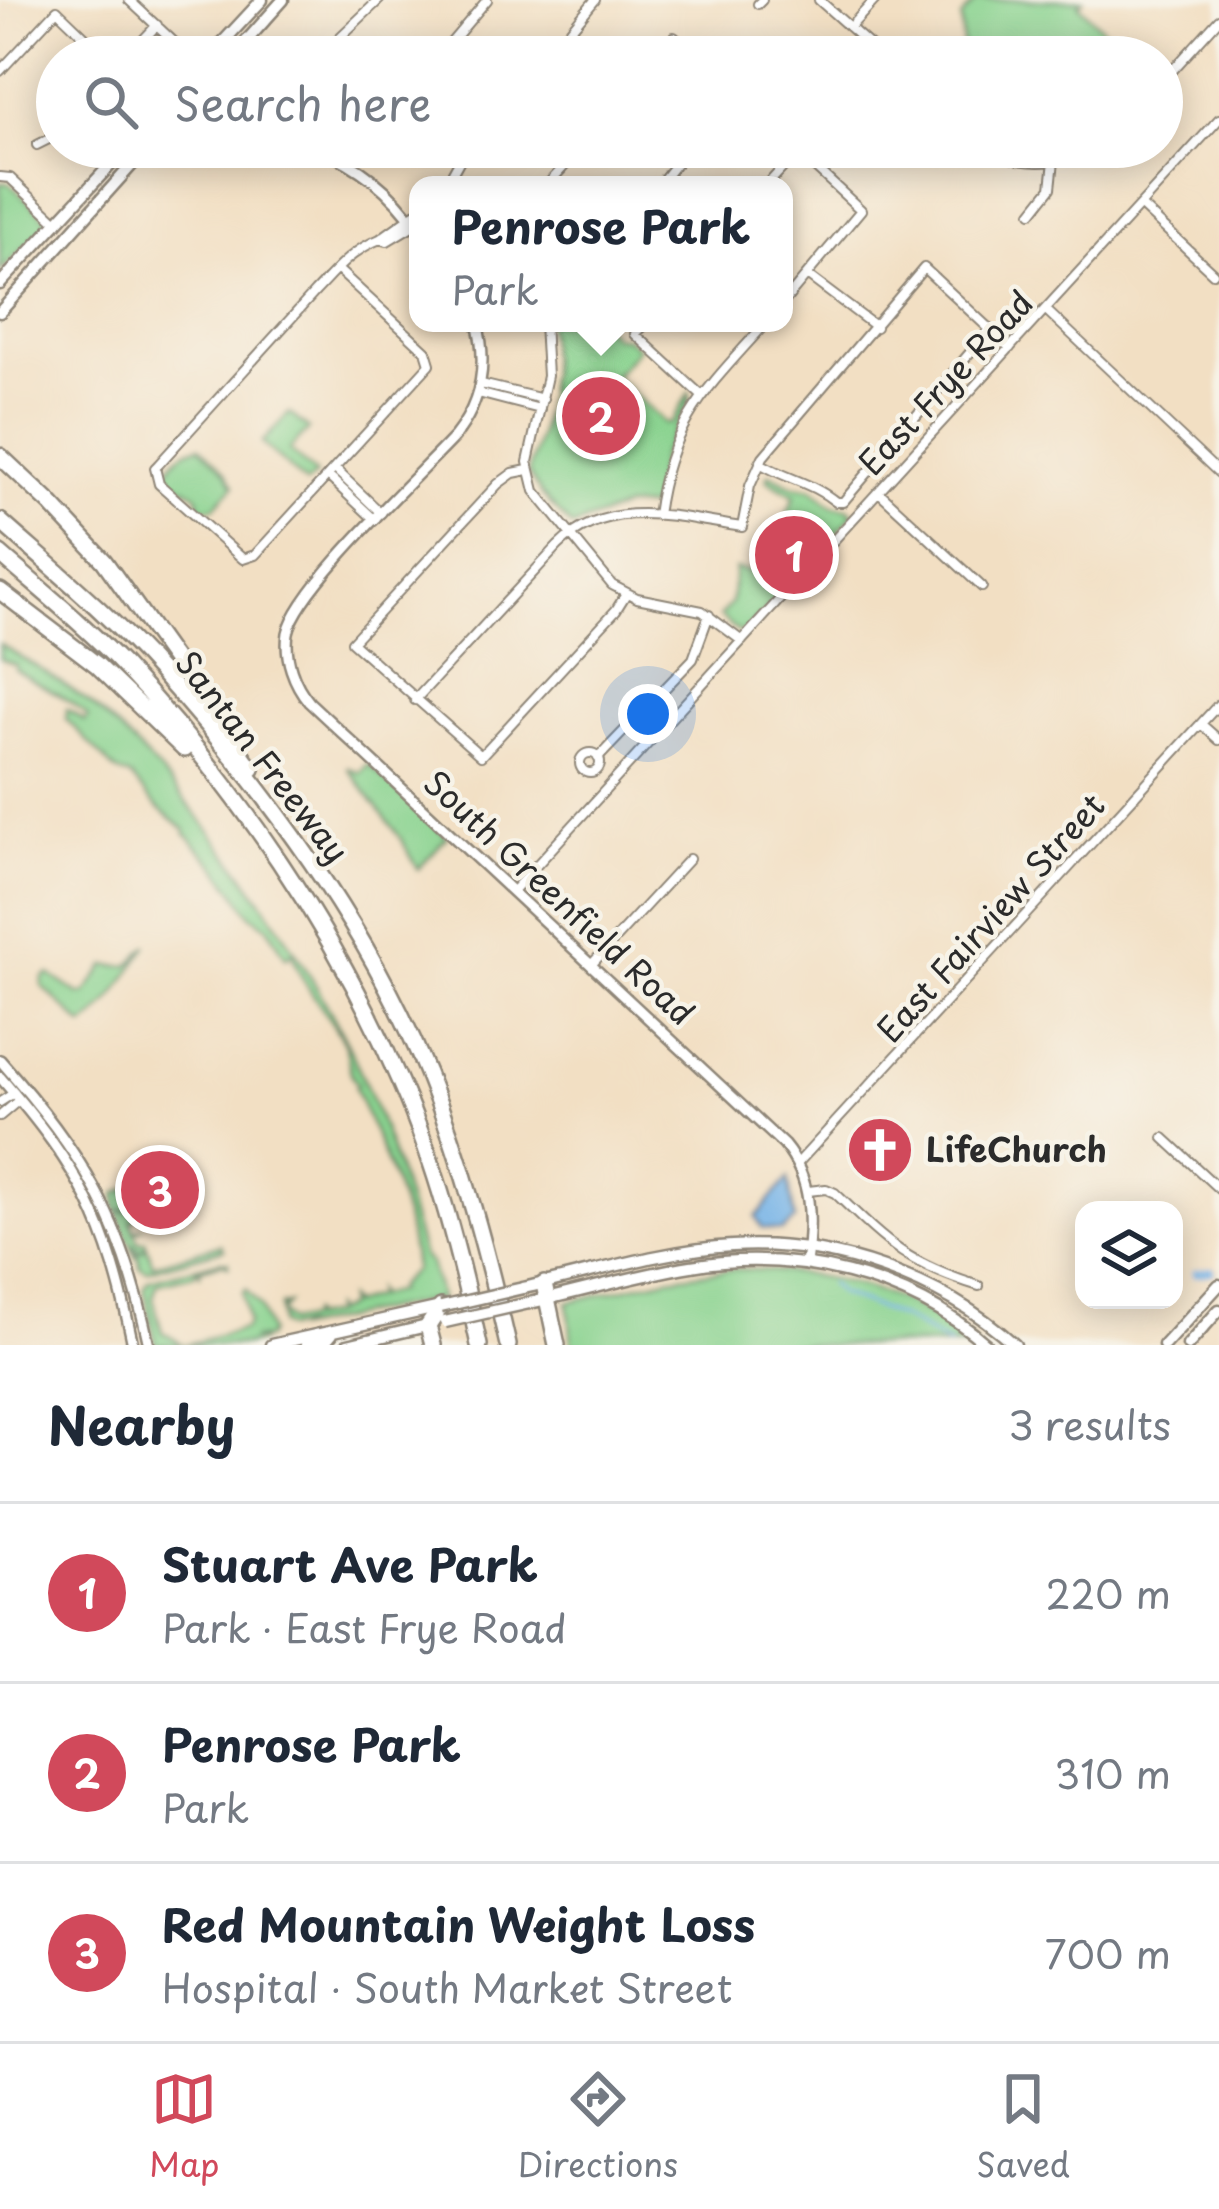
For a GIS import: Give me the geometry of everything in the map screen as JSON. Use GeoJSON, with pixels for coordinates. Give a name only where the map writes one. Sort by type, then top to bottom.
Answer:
{"type":"FeatureCollection","features":[{"type":"Feature","properties":{"kind":"highway"},"geometry":{"type":"LineString","coordinates":[[0,456],[104,561],[256,773],[273,809]]}},
{"type":"Feature","properties":{"kind":"highway","name":"Santan Freeway"},"geometry":{"type":"LineString","coordinates":[[0,520],[158,668],[273,809],[374,963],[427,1072],[480,1225],[508,1345]]}},
{"type":"Feature","properties":{"kind":"highway","name":"Santan Freeway"},"geometry":{"type":"LineString","coordinates":[[0,554],[119,661],[185,735],[269,849],[326,939],[400,1081],[436,1178],[479,1345]]}},
{"type":"Feature","properties":{"kind":"highway"},"geometry":{"type":"LineString","coordinates":[[0,591],[133,696],[269,849]]}},
{"type":"Feature","properties":{"kind":"highway"},"geometry":{"type":"LineString","coordinates":[[546,1291],[557,1345]]}},
{"type":"Feature","properties":{"kind":"highway"},"geometry":{"type":"LineString","coordinates":[[433,1345],[438,1318]]}},
{"type":"Feature","properties":{"kind":"main road"},"geometry":{"type":"LineString","coordinates":[[229,36],[262,0]]}},
{"type":"Feature","properties":{"kind":"main road"},"geometry":{"type":"LineString","coordinates":[[251,36],[284,0]]}},
{"type":"Feature","properties":{"kind":"main road"},"geometry":{"type":"LineString","coordinates":[[0,284],[109,168]]}},
{"type":"Feature","properties":{"kind":"main road"},"geometry":{"type":"LineString","coordinates":[[0,313],[129,168]]}},
{"type":"Feature","properties":{"kind":"main road"},"geometry":{"type":"LineString","coordinates":[[275,1344],[529,1303],[546,1291],[701,1249],[755,1246],[808,1250],[871,1264],[973,1313],[1015,1345]]}},
{"type":"Feature","properties":{"kind":"main road"},"geometry":{"type":"LineString","coordinates":[[347,1345],[523,1288],[546,1291],[704,1264],[756,1261],[806,1264],[872,1280],[950,1317],[987,1345]]}},
{"type":"Feature","properties":{"kind":"main road"},"geometry":{"type":"LineString","coordinates":[[1163,1345],[1219,1285]]}},
{"type":"Feature","properties":{"kind":"main road"},"geometry":{"type":"LineString","coordinates":[[1188,1345],[1219,1310]]}},
{"type":"Feature","properties":{"kind":"main road"},"geometry":{"type":"LineString","coordinates":[[306,1345],[326,1340],[334,1331]]}},
{"type":"Feature","properties":{"kind":"street"},"geometry":{"type":"LineString","coordinates":[[129,0],[168,36]]}},
{"type":"Feature","properties":{"kind":"street"},"geometry":{"type":"LineString","coordinates":[[341,36],[379,0]]}},
{"type":"Feature","properties":{"kind":"street"},"geometry":{"type":"LineString","coordinates":[[457,36],[487,0]]}},
{"type":"Feature","properties":{"kind":"street"},"geometry":{"type":"LineString","coordinates":[[565,36],[595,0]]}},
{"type":"Feature","properties":{"kind":"street"},"geometry":{"type":"LineString","coordinates":[[819,0],[861,36]]}},
{"type":"Feature","properties":{"kind":"street"},"geometry":{"type":"LineString","coordinates":[[850,26],[875,0]]}},
{"type":"Feature","properties":{"kind":"street"},"geometry":{"type":"LineString","coordinates":[[0,71],[57,10],[84,36]]}},
{"type":"Feature","properties":{"kind":"street"},"geometry":{"type":"LineString","coordinates":[[1183,59],[1219,19]]}},
{"type":"Feature","properties":{"kind":"street"},"geometry":{"type":"LineString","coordinates":[[147,36],[157,25]]}},
{"type":"Feature","properties":{"kind":"street","name":"East Frye Road"},"geometry":{"type":"LineString","coordinates":[[1183,160],[1219,119]]}},
{"type":"Feature","properties":{"kind":"street"},"geometry":{"type":"LineString","coordinates":[[1207,133],[1219,144]]}},
{"type":"Feature","properties":{"kind":"street"},"geometry":{"type":"LineString","coordinates":[[356,168],[409,214]]}},
{"type":"Feature","properties":{"kind":"street"},"geometry":{"type":"LineString","coordinates":[[793,291],[861,210],[816,168]]}},
{"type":"Feature","properties":{"kind":"street"},"geometry":{"type":"LineString","coordinates":[[1032,212],[1051,188],[1053,168]]}},
{"type":"Feature","properties":{"kind":"street","name":"East Frye Road"},"geometry":{"type":"LineString","coordinates":[[513,891],[1175,168]]}},
{"type":"Feature","properties":{"kind":"street"},"geometry":{"type":"LineString","coordinates":[[0,177],[10,178],[58,223]]}},
{"type":"Feature","properties":{"kind":"street"},"geometry":{"type":"LineString","coordinates":[[1141,206],[1213,272]]}},
{"type":"Feature","properties":{"kind":"street"},"geometry":{"type":"LineString","coordinates":[[337,268],[430,359],[426,370],[331,473],[255,554],[243,559],[166,490],[154,474],[158,464],[337,268],[355,252],[380,239],[387,241],[409,226]]}},
{"type":"Feature","properties":{"kind":"street"},"geometry":{"type":"LineString","coordinates":[[415,700],[570,535],[607,516],[657,515],[742,527],[750,485],[760,463],[924,268],[1010,348]]}},
{"type":"Feature","properties":{"kind":"street"},"geometry":{"type":"LineString","coordinates":[[807,274],[875,327]]}},
{"type":"Feature","properties":{"kind":"street"},"geometry":{"type":"LineString","coordinates":[[1046,310],[1219,473]]}},
{"type":"Feature","properties":{"kind":"street"},"geometry":{"type":"LineString","coordinates":[[760,463],[793,482],[817,487],[841,503],[916,422],[991,329]]}},
{"type":"Feature","properties":{"kind":"street"},"geometry":{"type":"LineString","coordinates":[[331,473],[379,518],[470,415],[479,388],[479,332]]}},
{"type":"Feature","properties":{"kind":"street"},"geometry":{"type":"LineString","coordinates":[[545,332],[548,362],[528,470],[535,491],[604,578],[626,594],[709,614],[742,641]]}},
{"type":"Feature","properties":{"kind":"street"},"geometry":{"type":"LineString","coordinates":[[637,332],[702,396]]}},
{"type":"Feature","properties":{"kind":"street"},"geometry":{"type":"LineString","coordinates":[[657,515],[672,447],[702,396],[758,332]]}},
{"type":"Feature","properties":{"kind":"street"},"geometry":{"type":"LineString","coordinates":[[479,388],[542,404]]}},
{"type":"Feature","properties":{"kind":"street"},"geometry":{"type":"LineString","coordinates":[[528,470],[498,484],[352,642],[481,756],[626,594]]}},
{"type":"Feature","properties":{"kind":"street"},"geometry":{"type":"LineString","coordinates":[[879,492],[982,587]]}},
{"type":"Feature","properties":{"kind":"street","name":"South Greenfield Road"},"geometry":{"type":"LineString","coordinates":[[379,518],[302,601],[287,638],[293,676],[309,702],[774,1135],[798,1163],[808,1191],[806,1264]]}},
{"type":"Feature","properties":{"kind":"street"},"geometry":{"type":"LineString","coordinates":[[598,758],[693,659],[709,614]]}},
{"type":"Feature","properties":{"kind":"street","name":"East Fairview Street"},"geometry":{"type":"LineString","coordinates":[[798,1163],[1219,704]]}},
{"type":"Feature","properties":{"kind":"street"},"geometry":{"type":"LineString","coordinates":[[1201,724],[1219,740]]}},
{"type":"Feature","properties":{"kind":"street"},"geometry":{"type":"LineString","coordinates":[[591,965],[688,859]]}},
{"type":"Feature","properties":{"kind":"street"},"geometry":{"type":"LineString","coordinates":[[0,1060],[60,1130],[94,1183],[131,1268],[149,1345]]}},
{"type":"Feature","properties":{"kind":"street"},"geometry":{"type":"LineString","coordinates":[[0,1077],[60,1150],[98,1215],[120,1281],[133,1345]]}},
{"type":"Feature","properties":{"kind":"street"},"geometry":{"type":"LineString","coordinates":[[0,1102],[17,1096]]}},
{"type":"Feature","properties":{"kind":"street"},"geometry":{"type":"LineString","coordinates":[[0,1116],[17,1096]]}},
{"type":"Feature","properties":{"kind":"street"},"geometry":{"type":"LineString","coordinates":[[1164,1138],[1219,1189]]}},
{"type":"Feature","properties":{"kind":"street"},"geometry":{"type":"LineString","coordinates":[[808,1191],[835,1193],[902,1255],[930,1271],[979,1286]]}},
{"type":"Feature","properties":{"kind":"green space"},"geometry":{"type":"Polygon","coordinates":[[[977,0],[1083,0],[1079,5],[1110,36],[962,36],[961,18],[977,0]]]}},
{"type":"Feature","properties":{"kind":"green space"},"geometry":{"type":"Polygon","coordinates":[[[0,183],[9,183],[50,222],[0,272],[0,183]]]}},
{"type":"Feature","properties":{"kind":"green space"},"geometry":{"type":"Polygon","coordinates":[[[548,332],[610,332],[638,348],[614,376],[666,424],[689,393],[690,401],[661,455],[651,507],[625,507],[572,527],[541,494],[528,473],[540,435],[550,362],[548,332]]]}},
{"type":"Feature","properties":{"kind":"green space"},"geometry":{"type":"Polygon","coordinates":[[[289,413],[309,429],[289,450],[316,475],[306,484],[262,443],[289,413]]]}},
{"type":"Feature","properties":{"kind":"green space"},"geometry":{"type":"Polygon","coordinates":[[[200,446],[234,486],[214,507],[201,508],[197,494],[166,477],[178,457],[200,446]]]}},
{"type":"Feature","properties":{"kind":"green space"},"geometry":{"type":"Polygon","coordinates":[[[769,474],[812,489],[832,506],[854,514],[747,630],[738,632],[720,616],[731,603],[735,569],[751,572],[776,550],[792,521],[787,514],[795,496],[767,480],[769,474]]]}},
{"type":"Feature","properties":{"kind":"green space"},"geometry":{"type":"Polygon","coordinates":[[[0,644],[82,697],[128,739],[200,818],[266,907],[322,997],[370,1093],[440,1299],[297,1329],[301,1325],[287,1329],[280,1325],[280,1312],[289,1322],[309,1318],[310,1312],[312,1318],[332,1314],[332,1308],[336,1312],[347,1306],[347,1299],[351,1304],[375,1297],[375,1291],[378,1296],[397,1291],[414,1270],[401,1204],[355,1087],[358,1084],[344,1043],[301,976],[292,953],[286,958],[268,927],[252,916],[186,830],[131,777],[116,771],[66,719],[67,709],[84,721],[88,717],[15,669],[16,665],[0,659],[0,644]]]}},
{"type":"Feature","properties":{"kind":"green space"},"geometry":{"type":"Polygon","coordinates":[[[368,764],[447,837],[418,869],[347,767],[360,773],[368,764]]]}},
{"type":"Feature","properties":{"kind":"green space"},"geometry":{"type":"Polygon","coordinates":[[[148,945],[110,1001],[84,1026],[42,986],[49,974],[85,994],[106,965],[130,964],[148,945]]]}},
{"type":"Feature","properties":{"kind":"green space"},"geometry":{"type":"Polygon","coordinates":[[[186,1158],[187,1162],[126,1193],[133,1209],[118,1210],[133,1212],[134,1230],[140,1229],[135,1233],[139,1242],[145,1241],[142,1250],[148,1249],[153,1265],[221,1244],[224,1249],[147,1271],[140,1267],[141,1251],[134,1245],[136,1258],[116,1208],[116,1194],[186,1158]]]}},
{"type":"Feature","properties":{"kind":"green space"},"geometry":{"type":"Polygon","coordinates":[[[220,1261],[228,1262],[228,1266],[201,1269],[200,1274],[197,1268],[194,1275],[157,1284],[153,1298],[162,1332],[184,1345],[156,1345],[144,1289],[149,1280],[220,1261]]]}},
{"type":"Feature","properties":{"kind":"green space"},"geometry":{"type":"Polygon","coordinates":[[[733,1269],[798,1273],[861,1286],[920,1309],[975,1345],[572,1345],[568,1302],[667,1278],[733,1269]]]}},
{"type":"Feature","properties":{"kind":"green space"},"geometry":{"type":"Polygon","coordinates":[[[245,1289],[260,1307],[269,1332],[266,1338],[251,1339],[263,1341],[244,1345],[184,1345],[244,1329],[248,1322],[245,1289]]]}},
{"type":"Feature","properties":{"kind":"water"},"geometry":{"type":"Polygon","coordinates":[[[788,1179],[795,1220],[782,1231],[762,1228],[756,1217],[788,1179]]]}},
{"type":"Feature","properties":{"kind":"waterway"},"geometry":{"type":"LineString","coordinates":[[1196,1273],[1211,1271]]}},
{"type":"Feature","properties":{"kind":"waterway"},"geometry":{"type":"LineString","coordinates":[[829,1284],[840,1294],[905,1319],[949,1345]]}},
{"type":"Feature","properties":{"kind":"place","name":"Penrose Park"},"geometry":{"type":"Point","coordinates":[601,416]}},
{"type":"Feature","properties":{"kind":"place","name":"Stuart Ave Park"},"geometry":{"type":"Point","coordinates":[794,555]}},
{"type":"Feature","properties":{"kind":"place","name":"LifeChurch"},"geometry":{"type":"Point","coordinates":[880,1150]}},
{"type":"Feature","properties":{"kind":"place","name":"Red Mountain Weight Loss"},"geometry":{"type":"Point","coordinates":[160,1190]}}]}
